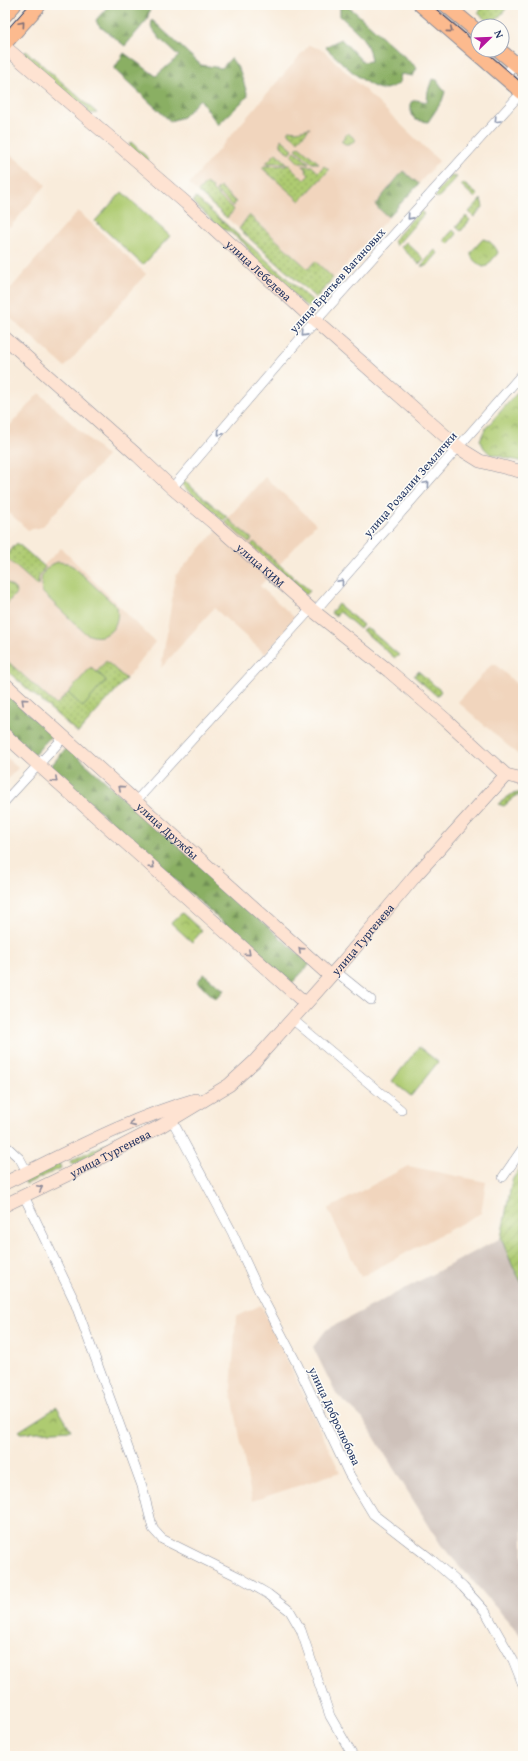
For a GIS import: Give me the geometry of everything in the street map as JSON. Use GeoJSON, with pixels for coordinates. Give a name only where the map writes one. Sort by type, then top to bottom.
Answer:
{"type":"FeatureCollection","features":[{"type":"Feature","properties":{"kind":"main road"},"geometry":{"type":"LineString","coordinates":[[5,15],[14,5]]}},
{"type":"Feature","properties":{"kind":"main road"},"geometry":{"type":"LineString","coordinates":[[5,43],[39,5]]}},
{"type":"Feature","properties":{"kind":"main road"},"geometry":{"type":"LineString","coordinates":[[420,5],[523,92]]}},
{"type":"Feature","properties":{"kind":"main road"},"geometry":{"type":"LineString","coordinates":[[446,5],[470,25]]}},
{"type":"Feature","properties":{"kind":"main road"},"geometry":{"type":"LineString","coordinates":[[510,57],[520,63]]}},
{"type":"Feature","properties":{"kind":"street","name":"улица Лебедева"},"geometry":{"type":"LineString","coordinates":[[5,47],[186,203],[316,322],[459,448],[480,462],[523,472]]}},
{"type":"Feature","properties":{"kind":"street"},"geometry":{"type":"LineString","coordinates":[[504,76],[520,63]]}},
{"type":"Feature","properties":{"kind":"street","name":"улица Братьев Вагановых"},"geometry":{"type":"LineString","coordinates":[[172,488],[316,322],[523,92]]}},
{"type":"Feature","properties":{"kind":"street","name":"улица КИМ"},"geometry":{"type":"LineString","coordinates":[[5,338],[172,488],[313,610],[428,704],[506,775],[523,779]]}},
{"type":"Feature","properties":{"kind":"street","name":"улица Розалии Землячки"},"geometry":{"type":"LineString","coordinates":[[136,801],[313,610],[459,448],[523,373]]}},
{"type":"Feature","properties":{"kind":"street","name":"улица Дружбы"},"geometry":{"type":"LineString","coordinates":[[5,684],[332,973]]}},
{"type":"Feature","properties":{"kind":"street"},"geometry":{"type":"LineString","coordinates":[[5,735],[305,1003]]}},
{"type":"Feature","properties":{"kind":"street"},"geometry":{"type":"LineString","coordinates":[[5,801],[64,737]]}},
{"type":"Feature","properties":{"kind":"street","name":"улица Тургенева"},"geometry":{"type":"LineString","coordinates":[[16,1178],[170,1114],[229,1085],[244,1071],[343,962],[415,876],[506,775]]}},
{"type":"Feature","properties":{"kind":"street"},"geometry":{"type":"LineString","coordinates":[[332,973],[371,1000]]}},
{"type":"Feature","properties":{"kind":"street"},"geometry":{"type":"LineString","coordinates":[[292,1018],[402,1110]]}},
{"type":"Feature","properties":{"kind":"street","name":"улица Тургенева"},"geometry":{"type":"LineString","coordinates":[[5,1205],[24,1196],[170,1114]]}},
{"type":"Feature","properties":{"kind":"street","name":"улица Добролюбова"},"geometry":{"type":"LineString","coordinates":[[170,1114],[232,1232],[261,1295],[297,1364],[349,1474],[373,1514],[431,1558],[463,1587],[481,1606],[501,1636],[514,1660],[523,1685]]}},
{"type":"Feature","properties":{"kind":"street"},"geometry":{"type":"LineString","coordinates":[[5,1145],[20,1159],[16,1178],[74,1300],[142,1486],[153,1529],[162,1539],[239,1577],[268,1594],[290,1611],[301,1630],[330,1716],[340,1736],[353,1756]]}},
{"type":"Feature","properties":{"kind":"street"},"geometry":{"type":"LineString","coordinates":[[503,1177],[523,1148]]}},
{"type":"Feature","properties":{"kind":"shaded area"},"geometry":{"type":"Polygon","coordinates":[[[309,45],[323,50],[439,161],[316,298],[189,184],[309,45]]]}},
{"type":"Feature","properties":{"kind":"shaded area"},"geometry":{"type":"Polygon","coordinates":[[[5,149],[46,185],[10,227],[5,223],[5,149]]]}},
{"type":"Feature","properties":{"kind":"shaded area"},"geometry":{"type":"Polygon","coordinates":[[[78,211],[146,274],[65,367],[5,313],[5,295],[78,211]]]}},
{"type":"Feature","properties":{"kind":"shaded area"},"geometry":{"type":"Polygon","coordinates":[[[39,393],[107,456],[42,527],[28,530],[5,509],[5,431],[39,393]]]}},
{"type":"Feature","properties":{"kind":"shaded area"},"geometry":{"type":"Polygon","coordinates":[[[265,477],[316,524],[260,586],[296,619],[265,654],[214,608],[161,668],[176,575],[265,477]]]}},
{"type":"Feature","properties":{"kind":"shaded area"},"geometry":{"type":"Polygon","coordinates":[[[16,543],[43,566],[61,548],[155,642],[126,679],[78,733],[5,669],[5,556],[16,543]]]}},
{"type":"Feature","properties":{"kind":"shaded area"},"geometry":{"type":"Polygon","coordinates":[[[495,664],[523,690],[523,759],[458,702],[490,666],[495,664]]]}},
{"type":"Feature","properties":{"kind":"shaded area"},"geometry":{"type":"Polygon","coordinates":[[[5,756],[18,768],[5,782],[5,756]]]}},
{"type":"Feature","properties":{"kind":"shaded area"},"geometry":{"type":"Polygon","coordinates":[[[408,1166],[486,1182],[481,1213],[361,1277],[328,1209],[408,1166]]]}},
{"type":"Feature","properties":{"kind":"shaded area"},"geometry":{"type":"Polygon","coordinates":[[[501,1238],[513,1267],[523,1285],[523,1638],[441,1545],[363,1419],[336,1394],[313,1347],[326,1330],[501,1238]]]}},
{"type":"Feature","properties":{"kind":"shaded area"},"geometry":{"type":"Polygon","coordinates":[[[261,1305],[340,1472],[252,1501],[231,1390],[236,1317],[261,1305]]]}},
{"type":"Feature","properties":{"kind":"green space"},"geometry":{"type":"Polygon","coordinates":[[[109,5],[151,5],[147,20],[125,46],[98,25],[96,20],[109,5]]]}},
{"type":"Feature","properties":{"kind":"green space"},"geometry":{"type":"Polygon","coordinates":[[[484,5],[501,5],[506,9],[498,18],[484,18],[478,13],[484,5]]]}},
{"type":"Feature","properties":{"kind":"green space"},"geometry":{"type":"Polygon","coordinates":[[[340,6],[346,6],[355,12],[417,68],[413,76],[401,74],[399,84],[390,88],[381,89],[360,78],[325,47],[341,39],[363,62],[371,61],[364,41],[340,16],[340,6]]]}},
{"type":"Feature","properties":{"kind":"green space"},"geometry":{"type":"Polygon","coordinates":[[[152,20],[201,65],[222,68],[231,58],[240,71],[248,96],[218,125],[200,99],[183,117],[170,121],[114,69],[124,53],[156,76],[179,56],[160,39],[151,27],[152,20]]]}},
{"type":"Feature","properties":{"kind":"green space"},"geometry":{"type":"Polygon","coordinates":[[[26,51],[97,113],[90,114],[86,112],[88,109],[79,101],[76,104],[22,56],[26,51]]]}},
{"type":"Feature","properties":{"kind":"green space"},"geometry":{"type":"Polygon","coordinates":[[[432,79],[437,80],[445,92],[442,101],[428,122],[416,120],[411,115],[411,102],[416,100],[427,102],[428,91],[432,79]]]}},
{"type":"Feature","properties":{"kind":"green space"},"geometry":{"type":"Polygon","coordinates":[[[310,128],[298,141],[287,132],[289,130],[297,131],[310,128]]]}},
{"type":"Feature","properties":{"kind":"green space"},"geometry":{"type":"Polygon","coordinates":[[[348,133],[356,140],[350,144],[345,144],[341,141],[348,133]]]}},
{"type":"Feature","properties":{"kind":"green space"},"geometry":{"type":"Polygon","coordinates":[[[281,139],[293,149],[289,154],[281,146],[281,139]]]}},
{"type":"Feature","properties":{"kind":"green space"},"geometry":{"type":"Polygon","coordinates":[[[131,142],[149,159],[147,161],[145,159],[140,160],[130,152],[131,147],[129,145],[131,142]]]}},
{"type":"Feature","properties":{"kind":"green space"},"geometry":{"type":"Polygon","coordinates":[[[299,146],[319,163],[312,163],[296,149],[299,146]]]}},
{"type":"Feature","properties":{"kind":"green space"},"geometry":{"type":"Polygon","coordinates":[[[295,151],[309,163],[299,163],[291,155],[295,151]]]}},
{"type":"Feature","properties":{"kind":"green space"},"geometry":{"type":"Polygon","coordinates":[[[276,153],[287,163],[266,163],[276,153]]]}},
{"type":"Feature","properties":{"kind":"green space"},"geometry":{"type":"Polygon","coordinates":[[[289,165],[304,180],[309,175],[306,172],[307,170],[302,166],[312,166],[318,172],[324,166],[329,170],[300,201],[262,168],[264,166],[289,165]]]}},
{"type":"Feature","properties":{"kind":"green space"},"geometry":{"type":"Polygon","coordinates":[[[403,171],[419,184],[388,217],[375,205],[403,171]]]}},
{"type":"Feature","properties":{"kind":"green space"},"geometry":{"type":"Polygon","coordinates":[[[451,176],[457,177],[438,198],[434,195],[451,176]]]}},
{"type":"Feature","properties":{"kind":"green space"},"geometry":{"type":"Polygon","coordinates":[[[206,183],[213,188],[212,190],[234,210],[227,218],[198,192],[206,183]]]}},
{"type":"Feature","properties":{"kind":"green space"},"geometry":{"type":"Polygon","coordinates":[[[463,183],[478,195],[475,198],[461,185],[463,183]]]}},
{"type":"Feature","properties":{"kind":"green space"},"geometry":{"type":"Polygon","coordinates":[[[220,187],[236,202],[233,206],[216,191],[220,187]]]}},
{"type":"Feature","properties":{"kind":"green space"},"geometry":{"type":"Polygon","coordinates":[[[122,192],[170,236],[143,265],[95,221],[122,192]]]}},
{"type":"Feature","properties":{"kind":"green space"},"geometry":{"type":"Polygon","coordinates":[[[195,197],[314,302],[308,308],[255,260],[244,243],[231,233],[218,226],[193,202],[195,197]]]}},
{"type":"Feature","properties":{"kind":"green space"},"geometry":{"type":"Polygon","coordinates":[[[481,199],[483,207],[474,217],[469,212],[481,199]]]}},
{"type":"Feature","properties":{"kind":"green space"},"geometry":{"type":"Polygon","coordinates":[[[420,210],[424,214],[396,246],[394,240],[420,210]]]}},
{"type":"Feature","properties":{"kind":"green space"},"geometry":{"type":"Polygon","coordinates":[[[249,215],[308,269],[315,261],[333,278],[316,298],[239,229],[249,215]]]}},
{"type":"Feature","properties":{"kind":"green space"},"geometry":{"type":"Polygon","coordinates":[[[466,216],[470,220],[461,231],[456,227],[466,216]]]}},
{"type":"Feature","properties":{"kind":"green space"},"geometry":{"type":"Polygon","coordinates":[[[453,230],[457,234],[448,244],[444,240],[453,230]]]}},
{"type":"Feature","properties":{"kind":"green space"},"geometry":{"type":"Polygon","coordinates":[[[483,239],[492,244],[498,253],[487,266],[483,267],[474,261],[471,252],[483,239]]]}},
{"type":"Feature","properties":{"kind":"green space"},"geometry":{"type":"Polygon","coordinates":[[[406,242],[424,259],[419,264],[401,247],[406,242]]]}},
{"type":"Feature","properties":{"kind":"green space"},"geometry":{"type":"Polygon","coordinates":[[[435,250],[438,253],[427,266],[421,266],[435,250]]]}},
{"type":"Feature","properties":{"kind":"green space"},"geometry":{"type":"Polygon","coordinates":[[[523,386],[523,462],[490,454],[484,448],[480,440],[485,429],[523,386]]]}},
{"type":"Feature","properties":{"kind":"green space"},"geometry":{"type":"Polygon","coordinates":[[[184,481],[227,517],[223,521],[184,487],[182,484],[184,481]]]}},
{"type":"Feature","properties":{"kind":"green space"},"geometry":{"type":"Polygon","coordinates":[[[228,519],[252,539],[249,543],[225,522],[228,519]]]}},
{"type":"Feature","properties":{"kind":"green space"},"geometry":{"type":"Polygon","coordinates":[[[254,542],[293,577],[290,580],[251,545],[254,542]]]}},
{"type":"Feature","properties":{"kind":"green space"},"geometry":{"type":"Polygon","coordinates":[[[17,543],[45,567],[39,577],[38,586],[5,557],[17,543]]]}},
{"type":"Feature","properties":{"kind":"green space"},"geometry":{"type":"Polygon","coordinates":[[[58,562],[67,563],[74,567],[117,607],[118,614],[114,627],[110,632],[99,636],[92,636],[85,633],[42,592],[41,581],[43,573],[46,569],[58,562]]]}},
{"type":"Feature","properties":{"kind":"green space"},"geometry":{"type":"Polygon","coordinates":[[[295,578],[310,591],[306,595],[291,582],[295,578]]]}},
{"type":"Feature","properties":{"kind":"green space"},"geometry":{"type":"Polygon","coordinates":[[[5,581],[15,589],[16,593],[5,606],[5,581]]]}},
{"type":"Feature","properties":{"kind":"green space"},"geometry":{"type":"Polygon","coordinates":[[[338,604],[363,625],[360,629],[340,612],[335,616],[331,613],[338,604]]]}},
{"type":"Feature","properties":{"kind":"green space"},"geometry":{"type":"Polygon","coordinates":[[[366,627],[399,655],[395,658],[362,630],[366,627]]]}},
{"type":"Feature","properties":{"kind":"green space"},"geometry":{"type":"Polygon","coordinates":[[[5,659],[56,705],[68,693],[83,706],[106,680],[97,672],[106,661],[126,679],[78,733],[5,669],[5,659]]]}},
{"type":"Feature","properties":{"kind":"green space"},"geometry":{"type":"Polygon","coordinates":[[[91,667],[106,680],[83,707],[68,693],[91,667]]]}},
{"type":"Feature","properties":{"kind":"green space"},"geometry":{"type":"Polygon","coordinates":[[[418,671],[441,691],[437,696],[414,676],[418,671]]]}},
{"type":"Feature","properties":{"kind":"green space"},"geometry":{"type":"Polygon","coordinates":[[[5,693],[52,735],[34,755],[5,729],[5,693]]]}},
{"type":"Feature","properties":{"kind":"green space"},"geometry":{"type":"Polygon","coordinates":[[[67,747],[310,964],[291,984],[50,767],[67,747]]]}},
{"type":"Feature","properties":{"kind":"green space"},"geometry":{"type":"Polygon","coordinates":[[[523,792],[523,798],[517,795],[504,806],[498,804],[512,794],[523,792]]]}},
{"type":"Feature","properties":{"kind":"green space"},"geometry":{"type":"Polygon","coordinates":[[[182,913],[202,931],[192,942],[171,923],[182,913]]]}},
{"type":"Feature","properties":{"kind":"green space"},"geometry":{"type":"Polygon","coordinates":[[[204,974],[224,990],[216,999],[197,982],[204,974]]]}},
{"type":"Feature","properties":{"kind":"green space"},"geometry":{"type":"Polygon","coordinates":[[[419,1047],[438,1062],[411,1096],[392,1081],[419,1047]]]}},
{"type":"Feature","properties":{"kind":"green space"},"geometry":{"type":"Polygon","coordinates":[[[144,1126],[146,1131],[72,1165],[70,1161],[144,1126]]]}},
{"type":"Feature","properties":{"kind":"green space"},"geometry":{"type":"Polygon","coordinates":[[[59,1163],[61,1168],[26,1184],[24,1180],[59,1163]]]}},
{"type":"Feature","properties":{"kind":"green space"},"geometry":{"type":"Polygon","coordinates":[[[523,1164],[523,1285],[513,1267],[501,1238],[512,1180],[523,1164]]]}},
{"type":"Feature","properties":{"kind":"green space"},"geometry":{"type":"Polygon","coordinates":[[[57,1407],[71,1430],[21,1433],[19,1431],[57,1407]]]}},
{"type":"Feature","properties":{"kind":"tram line"},"geometry":{"type":"LineString","coordinates":[[5,32],[29,5]]}},
{"type":"Feature","properties":{"kind":"tram line"},"geometry":{"type":"LineString","coordinates":[[431,5],[470,38]]}},
{"type":"Feature","properties":{"kind":"tram line"},"geometry":{"type":"LineString","coordinates":[[493,58],[523,84]]}}]}
